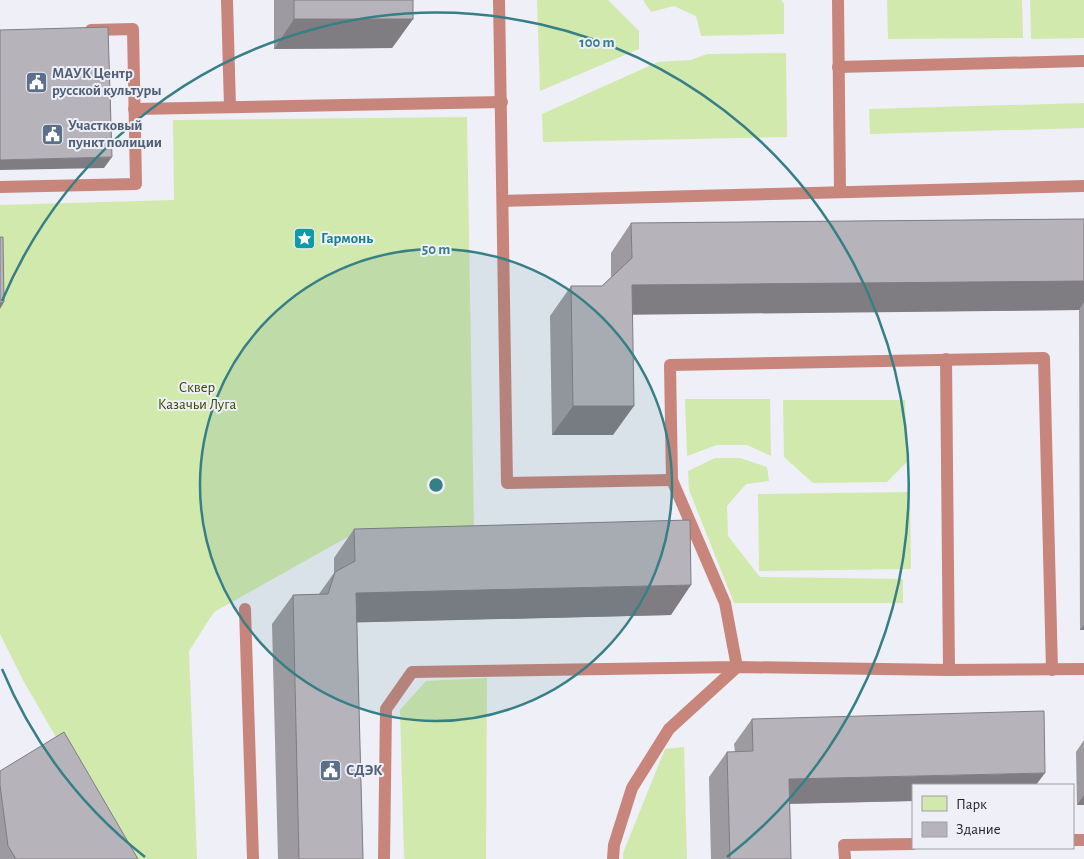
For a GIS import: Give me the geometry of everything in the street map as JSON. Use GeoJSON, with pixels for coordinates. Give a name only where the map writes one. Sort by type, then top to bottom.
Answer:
{"type":"FeatureCollection","features":[{"type":"Feature","properties":{"kind":"lane"},"geometry":{"type":"LineString","coordinates":[[227,0],[230,107]]}},
{"type":"Feature","properties":{"kind":"lane"},"geometry":{"type":"LineString","coordinates":[[499,0],[507,482],[672,480]]}},
{"type":"Feature","properties":{"kind":"lane"},"geometry":{"type":"LineString","coordinates":[[838,0],[840,192]]}},
{"type":"Feature","properties":{"kind":"lane"},"geometry":{"type":"LineString","coordinates":[[0,187],[136,184],[133,29],[76,30]]}},
{"type":"Feature","properties":{"kind":"lane"},"geometry":{"type":"LineString","coordinates":[[838,67],[1084,61]]}},
{"type":"Feature","properties":{"kind":"lane"},"geometry":{"type":"LineString","coordinates":[[134,109],[502,102]]}},
{"type":"Feature","properties":{"kind":"lane"},"geometry":{"type":"LineString","coordinates":[[503,200],[1084,186]]}},
{"type":"Feature","properties":{"kind":"lane"},"geometry":{"type":"LineString","coordinates":[[737,668],[725,604],[672,480],[670,365],[1044,358],[1052,670]]}},
{"type":"Feature","properties":{"kind":"lane"},"geometry":{"type":"LineString","coordinates":[[946,359],[949,670]]}},
{"type":"Feature","properties":{"kind":"lane"},"geometry":{"type":"LineString","coordinates":[[245,609],[253,859]]}},
{"type":"Feature","properties":{"kind":"lane"},"geometry":{"type":"LineString","coordinates":[[613,859],[614,845],[632,788],[668,729],[737,668]]}},
{"type":"Feature","properties":{"kind":"lane"},"geometry":{"type":"LineString","coordinates":[[384,859],[386,709],[412,672],[737,668],[1084,669]]}},
{"type":"Feature","properties":{"kind":"lane"},"geometry":{"type":"LineString","coordinates":[[845,859],[844,846],[912,844]]}},
{"type":"Feature","properties":{"kind":"green space"},"geometry":{"type":"Polygon","coordinates":[[[537,0],[608,0],[639,31],[639,49],[540,91],[537,0]]]}},
{"type":"Feature","properties":{"kind":"green space"},"geometry":{"type":"Polygon","coordinates":[[[643,0],[781,0],[784,4],[784,34],[701,36],[696,16],[674,6],[651,12],[643,0]]]}},
{"type":"Feature","properties":{"kind":"green space"},"geometry":{"type":"Polygon","coordinates":[[[887,0],[1022,0],[1023,38],[888,39],[887,0]]]}},
{"type":"Feature","properties":{"kind":"green space"},"geometry":{"type":"Polygon","coordinates":[[[1030,0],[1084,0],[1084,38],[1031,39],[1030,0]]]}},
{"type":"Feature","properties":{"kind":"green space"},"geometry":{"type":"Polygon","coordinates":[[[786,53],[787,137],[543,142],[542,114],[658,62],[691,60],[707,54],[786,53]]]}},
{"type":"Feature","properties":{"kind":"green space"},"geometry":{"type":"Polygon","coordinates":[[[1084,103],[1084,128],[870,134],[869,109],[1084,103]]]}},
{"type":"Feature","properties":{"kind":"green space","name":"Сквер Казачьи Луга"},"geometry":{"type":"Polygon","coordinates":[[[467,117],[474,529],[353,534],[214,612],[189,651],[197,859],[127,859],[24,682],[0,634],[0,205],[174,200],[173,120],[467,117]]]}},
{"type":"Feature","properties":{"kind":"green space"},"geometry":{"type":"Polygon","coordinates":[[[685,399],[770,399],[771,456],[747,445],[717,445],[687,456],[685,399]]]}},
{"type":"Feature","properties":{"kind":"green space"},"geometry":{"type":"Polygon","coordinates":[[[783,400],[905,400],[907,462],[887,482],[813,483],[784,457],[783,400]]]}},
{"type":"Feature","properties":{"kind":"green space"},"geometry":{"type":"Polygon","coordinates":[[[715,458],[740,458],[767,467],[769,481],[746,484],[727,506],[728,536],[760,577],[903,579],[903,603],[734,603],[689,490],[688,471],[715,458]]]}},
{"type":"Feature","properties":{"kind":"green space"},"geometry":{"type":"Polygon","coordinates":[[[910,492],[911,569],[759,571],[758,494],[910,492]]]}},
{"type":"Feature","properties":{"kind":"green space"},"geometry":{"type":"Polygon","coordinates":[[[487,678],[486,859],[405,859],[400,710],[426,681],[487,678]]]}},
{"type":"Feature","properties":{"kind":"green space"},"geometry":{"type":"Polygon","coordinates":[[[684,747],[687,859],[623,859],[623,853],[665,749],[684,747]]]}},
{"type":"Feature","properties":{"kind":"building"},"geometry":{"type":"Polygon","coordinates":[[[294,0],[413,0],[413,19],[294,19],[294,0]]]}},
{"type":"Feature","properties":{"kind":"building","name":"Участковый пункт полиции"},"geometry":{"type":"Polygon","coordinates":[[[108,27],[112,157],[0,160],[0,30],[108,27]]]}},
{"type":"Feature","properties":{"kind":"building"},"geometry":{"type":"Polygon","coordinates":[[[1084,219],[1084,281],[632,285],[634,406],[573,406],[571,286],[602,286],[632,258],[631,223],[1084,219]]]}},
{"type":"Feature","properties":{"kind":"building"},"geometry":{"type":"Polygon","coordinates":[[[0,237],[3,237],[4,302],[0,303],[0,237]]]}},
{"type":"Feature","properties":{"kind":"building"},"geometry":{"type":"Polygon","coordinates":[[[690,520],[691,585],[356,593],[363,859],[299,859],[293,595],[328,594],[335,572],[355,561],[354,529],[690,520]]]}},
{"type":"Feature","properties":{"kind":"building"},"geometry":{"type":"Polygon","coordinates":[[[1044,711],[1045,773],[789,779],[791,859],[730,859],[727,752],[753,751],[752,719],[1044,711]]]}},
{"type":"Feature","properties":{"kind":"building"},"geometry":{"type":"Polygon","coordinates":[[[64,732],[138,859],[16,859],[8,846],[0,771],[64,732]]]}},
{"type":"Feature","properties":{"kind":"place","name":"МАУК Центр русской культуры"},"geometry":{"type":"Point","coordinates":[36,82]}},
{"type":"Feature","properties":{"kind":"place","name":"Участковый пункт полиции"},"geometry":{"type":"Point","coordinates":[52,134]}},
{"type":"Feature","properties":{"kind":"place","name":"Гармонь"},"geometry":{"type":"Point","coordinates":[305,238]}},
{"type":"Feature","properties":{"kind":"place","name":"СДЭК"},"geometry":{"type":"Point","coordinates":[330,770]}}]}
